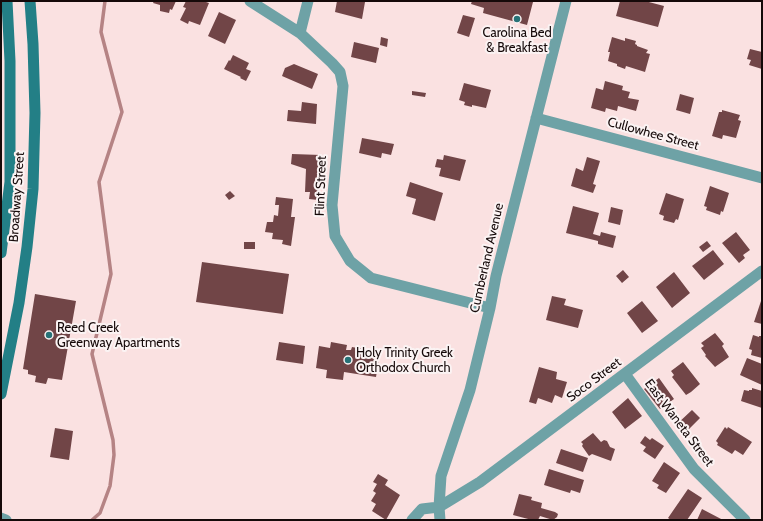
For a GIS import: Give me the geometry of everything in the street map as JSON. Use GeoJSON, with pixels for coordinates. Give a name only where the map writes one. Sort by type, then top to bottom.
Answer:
{"type":"FeatureCollection","features":[{"type":"Feature","properties":{"kind":"main road","name":"Broadway Street"},"geometry":{"type":"LineString","coordinates":[[1,253],[10,182],[10,61],[7,1]]}},
{"type":"Feature","properties":{"kind":"main road","name":"Broadway Street"},"geometry":{"type":"LineString","coordinates":[[1,394],[19,303],[33,189],[35,113],[34,44],[30,1]]}},
{"type":"Feature","properties":{"kind":"street","name":"Flint Street"},"geometry":{"type":"LineString","coordinates":[[250,1],[300,33],[340,72],[343,86],[332,205],[336,236],[350,261],[371,278],[490,308]]}},
{"type":"Feature","properties":{"kind":"street"},"geometry":{"type":"LineString","coordinates":[[300,33],[308,1]]}},
{"type":"Feature","properties":{"kind":"street","name":"Cumberland Avenue"},"geometry":{"type":"LineString","coordinates":[[440,520],[439,506],[441,476],[470,390],[490,308],[496,276],[566,1]]}},
{"type":"Feature","properties":{"kind":"street","name":"Cullowhee Street"},"geometry":{"type":"LineString","coordinates":[[536,118],[762,178]]}},
{"type":"Feature","properties":{"kind":"street","name":"Soco Street"},"geometry":{"type":"LineString","coordinates":[[412,520],[422,509],[439,506],[480,482],[762,271]]}},
{"type":"Feature","properties":{"kind":"street","name":"East Waneta Street"},"geometry":{"type":"LineString","coordinates":[[625,374],[694,470],[745,520]]}},
{"type":"Feature","properties":{"kind":"street"},"geometry":{"type":"LineString","coordinates":[[1,518],[6,520]]}},
{"type":"Feature","properties":{"kind":"building"},"geometry":{"type":"Polygon","coordinates":[[[154,1],[176,1],[169,13],[160,11],[160,5],[153,3],[154,1]]]}},
{"type":"Feature","properties":{"kind":"building"},"geometry":{"type":"Polygon","coordinates":[[[186,1],[203,1],[209,3],[200,25],[189,21],[188,24],[180,20],[186,8],[183,7],[186,1]]]}},
{"type":"Feature","properties":{"kind":"building"},"geometry":{"type":"Polygon","coordinates":[[[337,1],[365,2],[362,19],[335,12],[337,1]]]}},
{"type":"Feature","properties":{"kind":"building","name":"Carolina Bed & Breakfast"},"geometry":{"type":"Polygon","coordinates":[[[472,1],[533,2],[527,25],[483,13],[484,8],[471,4],[472,1]]]}},
{"type":"Feature","properties":{"kind":"building"},"geometry":{"type":"Polygon","coordinates":[[[620,1],[645,1],[664,6],[658,27],[616,16],[620,1]]]}},
{"type":"Feature","properties":{"kind":"building"},"geometry":{"type":"Polygon","coordinates":[[[219,12],[236,20],[225,44],[208,36],[219,12]]]}},
{"type":"Feature","properties":{"kind":"building"},"geometry":{"type":"Polygon","coordinates":[[[463,15],[475,18],[469,37],[457,33],[463,15]]]}},
{"type":"Feature","properties":{"kind":"building"},"geometry":{"type":"Polygon","coordinates":[[[381,37],[388,39],[387,47],[380,45],[381,37]]]}},
{"type":"Feature","properties":{"kind":"building"},"geometry":{"type":"Polygon","coordinates":[[[612,37],[625,41],[625,38],[636,41],[635,44],[637,46],[648,50],[646,53],[650,54],[645,72],[626,66],[625,69],[608,61],[610,52],[608,52],[612,37]]]}},
{"type":"Feature","properties":{"kind":"building"},"geometry":{"type":"Polygon","coordinates":[[[354,42],[379,48],[376,63],[351,57],[354,42]]]}},
{"type":"Feature","properties":{"kind":"building"},"geometry":{"type":"Polygon","coordinates":[[[750,49],[762,52],[762,69],[749,65],[751,60],[747,59],[750,49]]]}},
{"type":"Feature","properties":{"kind":"building"},"geometry":{"type":"Polygon","coordinates":[[[233,55],[249,63],[246,69],[251,71],[246,81],[224,69],[233,55]]]}},
{"type":"Feature","properties":{"kind":"building"},"geometry":{"type":"Polygon","coordinates":[[[294,64],[318,74],[312,89],[282,76],[285,68],[294,64]]]}},
{"type":"Feature","properties":{"kind":"building"},"geometry":{"type":"Polygon","coordinates":[[[605,81],[623,86],[622,90],[630,92],[628,98],[639,100],[636,111],[618,106],[617,111],[606,108],[605,112],[591,108],[596,88],[603,90],[605,81]]]}},
{"type":"Feature","properties":{"kind":"building"},"geometry":{"type":"Polygon","coordinates":[[[464,83],[491,90],[486,108],[464,105],[465,102],[459,100],[464,83]]]}},
{"type":"Feature","properties":{"kind":"building"},"geometry":{"type":"Polygon","coordinates":[[[412,91],[426,93],[425,97],[412,95],[412,91]]]}},
{"type":"Feature","properties":{"kind":"building"},"geometry":{"type":"Polygon","coordinates":[[[680,94],[694,98],[690,114],[676,110],[680,94]]]}},
{"type":"Feature","properties":{"kind":"building"},"geometry":{"type":"Polygon","coordinates":[[[302,102],[317,104],[316,124],[287,121],[288,110],[301,111],[302,102]]]}},
{"type":"Feature","properties":{"kind":"building"},"geometry":{"type":"Polygon","coordinates":[[[722,110],[740,115],[738,120],[741,121],[736,138],[723,135],[722,139],[712,136],[719,112],[722,112],[722,110]]]}},
{"type":"Feature","properties":{"kind":"building"},"geometry":{"type":"Polygon","coordinates":[[[362,138],[394,144],[391,155],[382,153],[381,158],[359,153],[362,138]]]}},
{"type":"Feature","properties":{"kind":"building"},"geometry":{"type":"Polygon","coordinates":[[[292,154],[321,155],[318,200],[309,199],[310,192],[305,192],[306,169],[291,164],[292,154]]]}},
{"type":"Feature","properties":{"kind":"building"},"geometry":{"type":"Polygon","coordinates":[[[444,155],[466,160],[460,181],[439,176],[441,168],[435,167],[437,159],[443,160],[444,155]]]}},
{"type":"Feature","properties":{"kind":"building"},"geometry":{"type":"Polygon","coordinates":[[[587,157],[600,161],[593,184],[596,185],[593,193],[571,186],[576,168],[583,171],[587,157]]]}},
{"type":"Feature","properties":{"kind":"building"},"geometry":{"type":"Polygon","coordinates":[[[410,182],[443,193],[435,221],[412,214],[416,199],[406,196],[410,182]]]}},
{"type":"Feature","properties":{"kind":"building"},"geometry":{"type":"Polygon","coordinates":[[[710,186],[729,193],[723,212],[721,211],[720,215],[706,210],[707,207],[704,206],[710,186]]]}},
{"type":"Feature","properties":{"kind":"building"},"geometry":{"type":"Polygon","coordinates":[[[230,191],[235,196],[229,200],[225,195],[230,191]]]}},
{"type":"Feature","properties":{"kind":"building"},"geometry":{"type":"Polygon","coordinates":[[[666,193],[684,199],[678,220],[676,219],[674,223],[663,220],[664,216],[659,214],[666,193]]]}},
{"type":"Feature","properties":{"kind":"building"},"geometry":{"type":"Polygon","coordinates":[[[276,197],[293,199],[291,217],[295,217],[291,246],[282,244],[283,240],[272,239],[273,233],[265,232],[267,222],[273,222],[274,215],[278,216],[279,205],[275,205],[276,197]]]}},
{"type":"Feature","properties":{"kind":"building"},"geometry":{"type":"Polygon","coordinates":[[[573,206],[599,213],[593,234],[600,236],[601,232],[616,236],[613,248],[598,244],[598,241],[566,233],[573,206]]]}},
{"type":"Feature","properties":{"kind":"building"},"geometry":{"type":"Polygon","coordinates":[[[611,207],[623,210],[620,225],[608,222],[611,207]]]}},
{"type":"Feature","properties":{"kind":"building"},"geometry":{"type":"Polygon","coordinates":[[[736,232],[750,250],[743,255],[745,258],[739,263],[722,243],[736,232]]]}},
{"type":"Feature","properties":{"kind":"building"},"geometry":{"type":"Polygon","coordinates":[[[707,241],[711,246],[703,252],[699,247],[707,241]]]}},
{"type":"Feature","properties":{"kind":"building"},"geometry":{"type":"Polygon","coordinates":[[[244,242],[255,242],[255,249],[244,249],[244,242]]]}},
{"type":"Feature","properties":{"kind":"building"},"geometry":{"type":"Polygon","coordinates":[[[713,250],[724,264],[704,280],[692,266],[713,250]]]}},
{"type":"Feature","properties":{"kind":"building"},"geometry":{"type":"Polygon","coordinates":[[[202,262],[289,274],[283,314],[196,302],[202,262]]]}},
{"type":"Feature","properties":{"kind":"building"},"geometry":{"type":"Polygon","coordinates":[[[623,270],[629,277],[622,283],[616,276],[623,270]]]}},
{"type":"Feature","properties":{"kind":"building"},"geometry":{"type":"Polygon","coordinates":[[[674,272],[690,293],[672,308],[656,287],[674,272]]]}},
{"type":"Feature","properties":{"kind":"building","name":"Reed Creek Greenway Apartments"},"geometry":{"type":"Polygon","coordinates":[[[35,294],[76,301],[62,380],[48,378],[46,384],[35,382],[36,376],[28,374],[28,370],[23,369],[35,294]]]}},
{"type":"Feature","properties":{"kind":"building"},"geometry":{"type":"Polygon","coordinates":[[[552,296],[566,299],[564,305],[583,310],[578,328],[546,320],[552,296]]]}},
{"type":"Feature","properties":{"kind":"building"},"geometry":{"type":"Polygon","coordinates":[[[642,301],[658,321],[642,333],[627,313],[642,301]]]}},
{"type":"Feature","properties":{"kind":"building"},"geometry":{"type":"Polygon","coordinates":[[[762,301],[762,324],[754,322],[762,301]]]}},
{"type":"Feature","properties":{"kind":"building"},"geometry":{"type":"Polygon","coordinates":[[[715,333],[724,344],[722,346],[729,357],[715,367],[705,356],[706,355],[701,348],[704,346],[701,343],[715,333]]]}},
{"type":"Feature","properties":{"kind":"building"},"geometry":{"type":"Polygon","coordinates":[[[753,335],[759,337],[762,336],[762,358],[751,355],[752,350],[749,349],[753,335]]]}},
{"type":"Feature","properties":{"kind":"building"},"geometry":{"type":"Polygon","coordinates":[[[279,342],[305,346],[303,364],[276,360],[279,342]]]}},
{"type":"Feature","properties":{"kind":"building","name":"Holy Trinity Greek Orthodox Church"},"geometry":{"type":"Polygon","coordinates":[[[331,342],[347,345],[346,350],[351,350],[352,347],[380,352],[376,377],[344,372],[343,380],[326,378],[327,370],[316,368],[319,346],[330,348],[331,342]]]}},
{"type":"Feature","properties":{"kind":"building"},"geometry":{"type":"Polygon","coordinates":[[[747,358],[762,364],[762,385],[740,375],[747,358]]]}},
{"type":"Feature","properties":{"kind":"building"},"geometry":{"type":"Polygon","coordinates":[[[683,362],[700,384],[686,395],[672,377],[674,375],[671,371],[683,362]]]}},
{"type":"Feature","properties":{"kind":"building"},"geometry":{"type":"Polygon","coordinates":[[[539,367],[557,372],[556,379],[567,382],[562,398],[555,395],[552,403],[538,398],[536,404],[529,402],[539,367]]]}},
{"type":"Feature","properties":{"kind":"building"},"geometry":{"type":"Polygon","coordinates":[[[659,378],[674,399],[660,409],[644,389],[659,378]]]}},
{"type":"Feature","properties":{"kind":"building"},"geometry":{"type":"Polygon","coordinates":[[[752,388],[762,391],[762,408],[741,401],[744,390],[749,391],[752,390],[752,388]]]}},
{"type":"Feature","properties":{"kind":"building"},"geometry":{"type":"Polygon","coordinates":[[[628,398],[642,416],[625,429],[612,412],[628,398]]]}},
{"type":"Feature","properties":{"kind":"building"},"geometry":{"type":"Polygon","coordinates":[[[692,410],[700,418],[685,433],[677,424],[692,410]]]}},
{"type":"Feature","properties":{"kind":"building"},"geometry":{"type":"Polygon","coordinates":[[[725,427],[727,429],[728,427],[752,442],[743,455],[735,450],[732,454],[717,445],[718,443],[716,441],[725,427]]]}},
{"type":"Feature","properties":{"kind":"building"},"geometry":{"type":"Polygon","coordinates":[[[55,428],[73,431],[69,460],[50,457],[55,428]]]}},
{"type":"Feature","properties":{"kind":"building"},"geometry":{"type":"Polygon","coordinates":[[[593,433],[601,442],[604,440],[607,441],[610,447],[615,449],[611,461],[592,454],[589,456],[582,446],[583,444],[581,442],[593,433]]]}},
{"type":"Feature","properties":{"kind":"building"},"geometry":{"type":"Polygon","coordinates":[[[645,436],[650,440],[652,438],[664,446],[655,459],[643,451],[646,447],[640,443],[645,436]]]}},
{"type":"Feature","properties":{"kind":"building"},"geometry":{"type":"Polygon","coordinates":[[[561,449],[588,458],[583,472],[556,463],[561,449]]]}},
{"type":"Feature","properties":{"kind":"building"},"geometry":{"type":"Polygon","coordinates":[[[664,462],[680,473],[666,493],[657,488],[659,485],[652,481],[664,462]]]}},
{"type":"Feature","properties":{"kind":"building"},"geometry":{"type":"Polygon","coordinates":[[[549,469],[584,480],[580,493],[571,490],[570,493],[544,485],[549,469]]]}},
{"type":"Feature","properties":{"kind":"building"},"geometry":{"type":"Polygon","coordinates":[[[378,474],[388,480],[385,485],[400,495],[386,520],[372,511],[376,504],[371,501],[376,493],[373,491],[377,484],[373,482],[378,474]]]}},
{"type":"Feature","properties":{"kind":"building"},"geometry":{"type":"Polygon","coordinates":[[[688,489],[702,498],[687,520],[671,520],[668,518],[688,489]]]}},
{"type":"Feature","properties":{"kind":"building"},"geometry":{"type":"Polygon","coordinates":[[[519,494],[532,497],[531,500],[542,503],[541,508],[555,512],[558,514],[557,517],[553,520],[540,516],[538,520],[532,520],[513,515],[519,494]]]}},
{"type":"Feature","properties":{"kind":"building"},"geometry":{"type":"Polygon","coordinates":[[[702,509],[723,520],[697,520],[702,509]]]}},
{"type":"Feature","properties":{"kind":"waterway"},"geometry":{"type":"LineString","coordinates":[[92,520],[100,513],[110,486],[114,455],[113,440],[92,354],[111,274],[99,182],[122,112],[101,32],[105,1]]}},
{"type":"Feature","properties":{"kind":"place","name":"Carolina Bed & Breakfast"},"geometry":{"type":"Point","coordinates":[517,19]}},
{"type":"Feature","properties":{"kind":"place","name":"Reed Creek Greenway Apartments"},"geometry":{"type":"Point","coordinates":[49,335]}},
{"type":"Feature","properties":{"kind":"place","name":"Holy Trinity Greek Orthodox Church"},"geometry":{"type":"Point","coordinates":[348,360]}}]}
